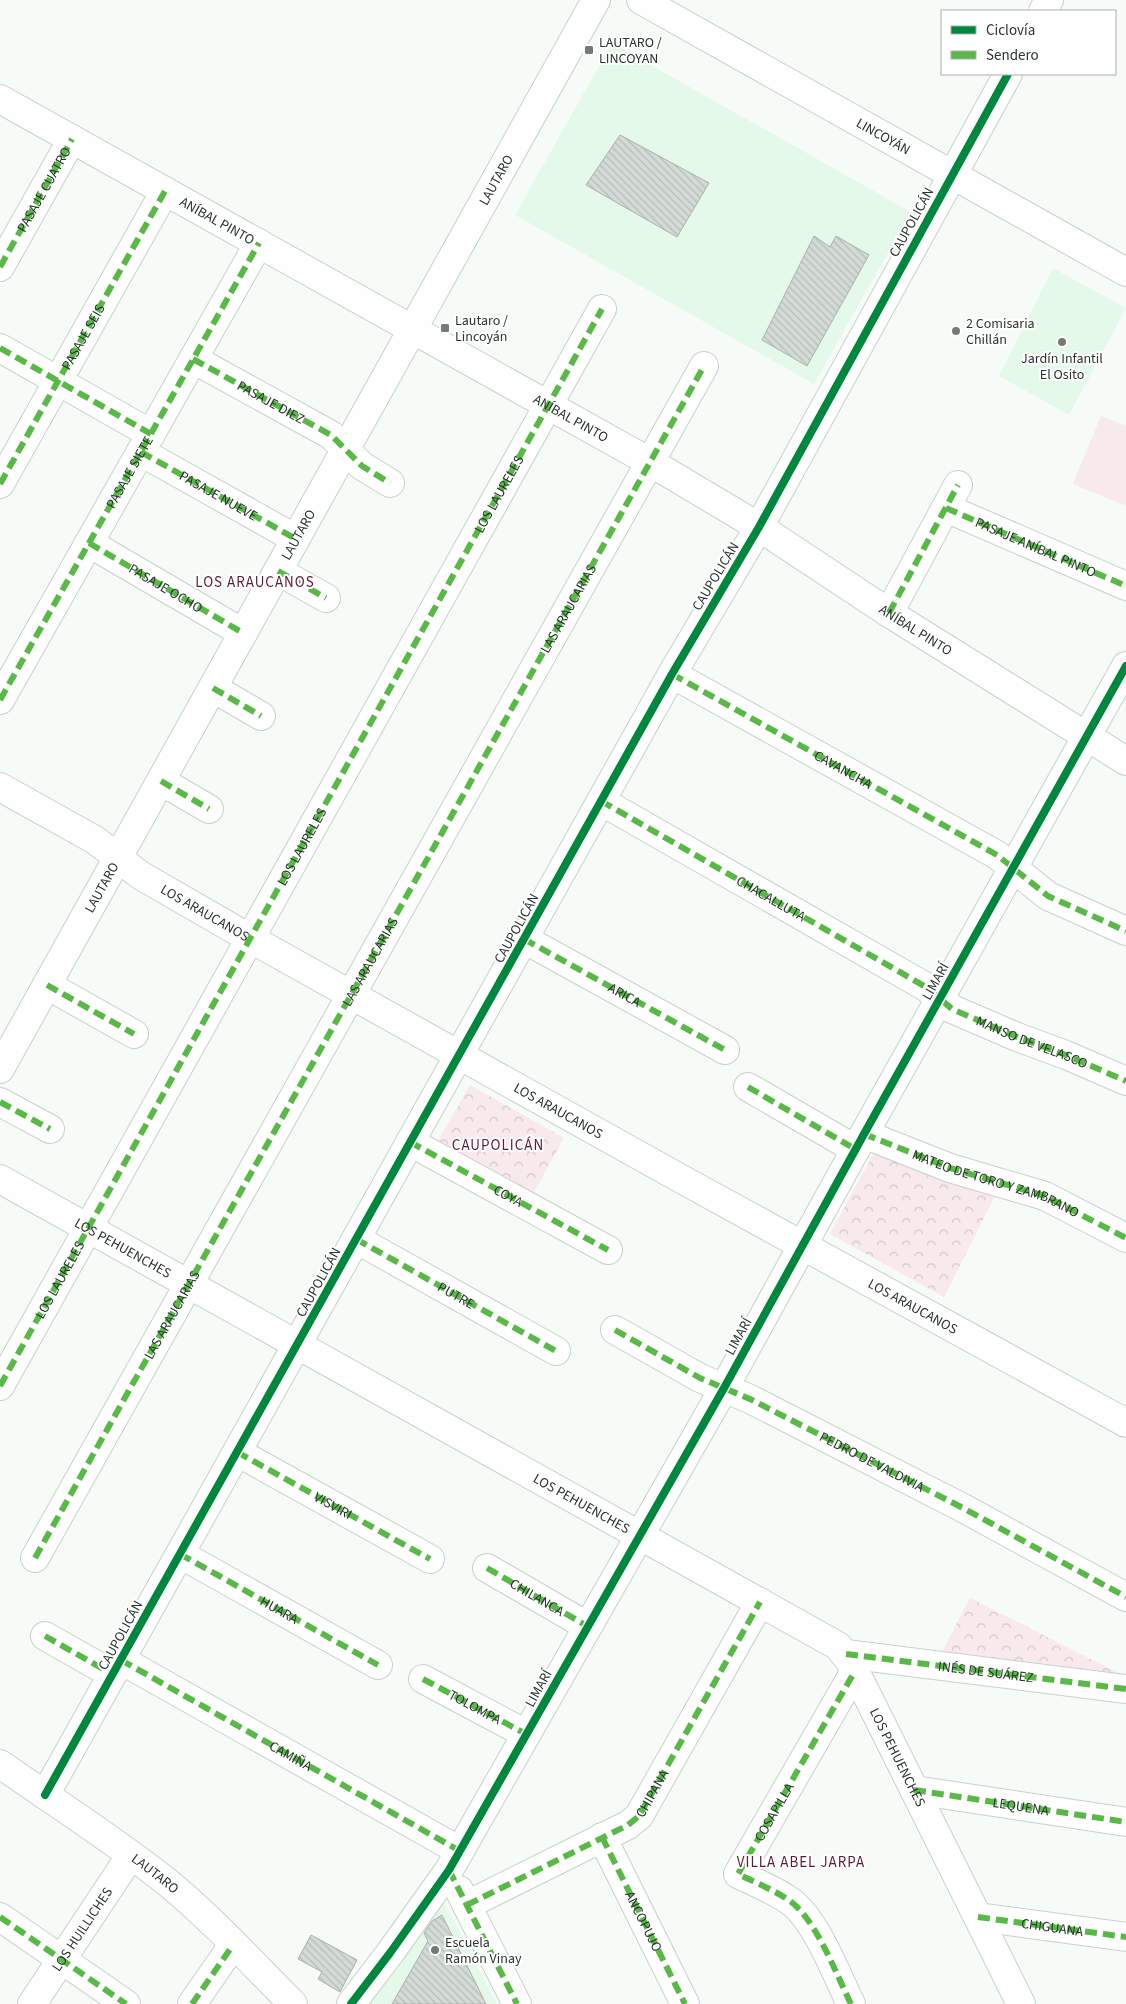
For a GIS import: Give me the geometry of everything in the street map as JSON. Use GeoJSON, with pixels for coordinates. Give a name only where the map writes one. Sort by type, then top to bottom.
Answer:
{"type":"FeatureCollection","features":[{"type":"Feature","properties":{"kind":"street","name":"LAUTARO"},"geometry":{"type":"LineString","coordinates":[[0,1069],[596,0]]}},
{"type":"Feature","properties":{"kind":"street","name":"LINCOYÁN"},"geometry":{"type":"LineString","coordinates":[[641,0],[1126,272]]}},
{"type":"Feature","properties":{"kind":"street","name":"CAUPOLICÁN"},"geometry":{"type":"LineString","coordinates":[[45,1795],[672,674],[758,527],[1007,75]]}},
{"type":"Feature","properties":{"kind":"street","name":"ANÍBAL PINTO"},"geometry":{"type":"LineString","coordinates":[[0,99],[650,462],[758,527],[889,613],[1126,762]]}},
{"type":"Feature","properties":{"kind":"street","name":"PASAJE CUATRO"},"geometry":{"type":"LineString","coordinates":[[0,267],[72,139]]}},
{"type":"Feature","properties":{"kind":"street","name":"PASAJE SEIS"},"geometry":{"type":"LineString","coordinates":[[0,484],[165,191]]}},
{"type":"Feature","properties":{"kind":"street","name":"PASAJE SIETE"},"geometry":{"type":"LineString","coordinates":[[0,700],[259,243]]}},
{"type":"Feature","properties":{"kind":"street","name":"LOS LAURELES"},"geometry":{"type":"LineString","coordinates":[[0,1386],[602,309]]}},
{"type":"Feature","properties":{"kind":"street","name":"PASAJE NUEVE"},"geometry":{"type":"LineString","coordinates":[[0,348],[58,381],[146,443],[296,540]]}},
{"type":"Feature","properties":{"kind":"street","name":"PASAJE DIEZ"},"geometry":{"type":"LineString","coordinates":[[193,358],[330,435],[362,466],[390,483]]}},
{"type":"Feature","properties":{"kind":"street","name":"LAS ARAUCARIAS"},"geometry":{"type":"LineString","coordinates":[[35,1558],[704,366]]}},
{"type":"Feature","properties":{"kind":"street","name":"PASAJE ANÍBAL PINTO"},"geometry":{"type":"LineString","coordinates":[[889,613],[952,496],[1126,586]]}},
{"type":"Feature","properties":{"kind":"street","name":"PASAJE OCHO"},"geometry":{"type":"LineString","coordinates":[[89,543],[243,633]]}},
{"type":"Feature","properties":{"kind":"street"},"geometry":{"type":"LineString","coordinates":[[278,571],[326,598]]}},
{"type":"Feature","properties":{"kind":"street","name":"LIMARÍ"},"geometry":{"type":"LineString","coordinates":[[351,2004],[390,1953],[455,1861],[724,1388],[939,998],[1126,666]]}},
{"type":"Feature","properties":{"kind":"street","name":"CAVANCHA"},"geometry":{"type":"LineString","coordinates":[[672,674],[997,855],[1048,896],[1126,931]]}},
{"type":"Feature","properties":{"kind":"street"},"geometry":{"type":"LineString","coordinates":[[213,688],[261,716]]}},
{"type":"Feature","properties":{"kind":"street"},"geometry":{"type":"LineString","coordinates":[[161,781],[208,809]]}},
{"type":"Feature","properties":{"kind":"street","name":"LOS ARAUCANOS"},"geometry":{"type":"LineString","coordinates":[[0,786],[95,840],[140,875],[251,939],[1126,1423]]}},
{"type":"Feature","properties":{"kind":"street","name":"CHACALLUTA"},"geometry":{"type":"LineString","coordinates":[[601,801],[918,982],[939,998]]}},
{"type":"Feature","properties":{"kind":"street","name":"ARICA"},"geometry":{"type":"LineString","coordinates":[[524,939],[725,1050]]}},
{"type":"Feature","properties":{"kind":"street"},"geometry":{"type":"LineString","coordinates":[[47,985],[134,1034]]}},
{"type":"Feature","properties":{"kind":"street","name":"MANSO DE VELASCO"},"geometry":{"type":"LineString","coordinates":[[939,998],[952,1009],[989,1026],[1073,1058],[1126,1081]]}},
{"type":"Feature","properties":{"kind":"street","name":"MATEO DE TORO Y ZAMBRANO"},"geometry":{"type":"LineString","coordinates":[[748,1086],[859,1142],[1045,1196],[1126,1238]]}},
{"type":"Feature","properties":{"kind":"street"},"geometry":{"type":"LineString","coordinates":[[0,1102],[50,1128]]}},
{"type":"Feature","properties":{"kind":"street","name":"COYA"},"geometry":{"type":"LineString","coordinates":[[410,1142],[608,1250]]}},
{"type":"Feature","properties":{"kind":"street","name":"LOS PEHUENCHES"},"geometry":{"type":"LineString","coordinates":[[0,1179],[828,1639],[851,1663],[1021,2004]]}},
{"type":"Feature","properties":{"kind":"street","name":"PUTRE"},"geometry":{"type":"LineString","coordinates":[[356,1239],[556,1351]]}},
{"type":"Feature","properties":{"kind":"street","name":"PEDRO DE VALDIVIA"},"geometry":{"type":"LineString","coordinates":[[615,1330],[700,1378],[750,1399],[963,1508],[1126,1597]]}},
{"type":"Feature","properties":{"kind":"street","name":"VISVIRI"},"geometry":{"type":"LineString","coordinates":[[237,1452],[430,1559]]}},
{"type":"Feature","properties":{"kind":"street","name":"HUARA"},"geometry":{"type":"LineString","coordinates":[[180,1554],[378,1665]]}},
{"type":"Feature","properties":{"kind":"street","name":"CHILANCA"},"geometry":{"type":"LineString","coordinates":[[487,1568],[587,1626]]}},
{"type":"Feature","properties":{"kind":"street","name":"CHIPANA"},"geometry":{"type":"LineString","coordinates":[[467,1905],[628,1825],[639,1816],[760,1602]]}},
{"type":"Feature","properties":{"kind":"street","name":"CAUPOLICÁN"},"geometry":{"type":"LineString","coordinates":[[44,1636],[116,1667]]}},
{"type":"Feature","properties":{"kind":"street","name":"INÉS DE SUÁREZ"},"geometry":{"type":"LineString","coordinates":[[851,1663],[1126,1689]]}},
{"type":"Feature","properties":{"kind":"street","name":"COSAPILLA"},"geometry":{"type":"LineString","coordinates":[[851,1663],[738,1874],[788,1899],[801,1911],[812,1926],[851,2004]]}},
{"type":"Feature","properties":{"kind":"street","name":"CAMIÑA"},"geometry":{"type":"LineString","coordinates":[[116,1667],[455,1861]]}},
{"type":"Feature","properties":{"kind":"street","name":"TOLOMPA"},"geometry":{"type":"LineString","coordinates":[[423,1678],[526,1734]]}},
{"type":"Feature","properties":{"kind":"street","name":"LAUTARO"},"geometry":{"type":"LineString","coordinates":[[0,1764],[131,1855],[197,1908],[293,2004]]}},
{"type":"Feature","properties":{"kind":"street","name":"LEQUENA"},"geometry":{"type":"LineString","coordinates":[[914,1790],[1126,1822]]}},
{"type":"Feature","properties":{"kind":"street","name":"ANCOPUJO"},"geometry":{"type":"LineString","coordinates":[[602,1837],[685,2004]]}},
{"type":"Feature","properties":{"kind":"street","name":"LOS HUILLICHES"},"geometry":{"type":"LineString","coordinates":[[32,2004],[131,1855]]}},
{"type":"Feature","properties":{"kind":"street"},"geometry":{"type":"LineString","coordinates":[[455,1861],[467,1905],[517,2004]]}},
{"type":"Feature","properties":{"kind":"street","name":"CHIGUANA"},"geometry":{"type":"LineString","coordinates":[[978,1916],[1126,1937]]}},
{"type":"Feature","properties":{"kind":"street"},"geometry":{"type":"LineString","coordinates":[[0,1917],[126,2004]]}},
{"type":"Feature","properties":{"kind":"street"},"geometry":{"type":"LineString","coordinates":[[192,2004],[233,1945]]}},
{"type":"Feature","properties":{"kind":"shaded area"},"geometry":{"type":"Polygon","coordinates":[[[612,43],[911,212],[814,384],[515,215],[612,43]]]}},
{"type":"Feature","properties":{"kind":"shaded area","name":"Jardín Infantil El Osito"},"geometry":{"type":"Polygon","coordinates":[[[1053,268],[1126,308],[1069,415],[999,376],[1053,268]]]}},
{"type":"Feature","properties":{"kind":"shaded area","name":"Escuela Ramón Vinay"},"geometry":{"type":"Polygon","coordinates":[[[441,1896],[497,2004],[361,2004],[441,1896]]]}},
{"type":"Feature","properties":{"kind":"green space"},"geometry":{"type":"Polygon","coordinates":[[[1101,416],[1126,426],[1126,506],[1073,484],[1101,416]]]}},
{"type":"Feature","properties":{"kind":"green space"},"geometry":{"type":"Polygon","coordinates":[[[470,1085],[564,1138],[529,1201],[434,1148],[470,1085]]]}},
{"type":"Feature","properties":{"kind":"green space"},"geometry":{"type":"Polygon","coordinates":[[[876,1149],[997,1192],[944,1297],[830,1234],[876,1149]]]}},
{"type":"Feature","properties":{"kind":"green space"},"geometry":{"type":"Polygon","coordinates":[[[970,1598],[1126,1677],[940,1656],[970,1598]]]}},
{"type":"Feature","properties":{"kind":"building"},"geometry":{"type":"Polygon","coordinates":[[[620,135],[709,183],[677,237],[586,185],[620,135]]]}},
{"type":"Feature","properties":{"kind":"building"},"geometry":{"type":"Polygon","coordinates":[[[814,236],[830,247],[836,236],[869,255],[807,366],[762,340],[814,236]]]}},
{"type":"Feature","properties":{"kind":"building"},"geometry":{"type":"Polygon","coordinates":[[[442,1915],[486,2004],[392,2004],[428,1941],[424,1933],[432,1921],[442,1915]]]}},
{"type":"Feature","properties":{"kind":"building"},"geometry":{"type":"Polygon","coordinates":[[[311,1935],[357,1960],[340,1992],[318,1979],[322,1972],[298,1959],[311,1935]]]}},
{"type":"Feature","properties":{"kind":"marked path"},"geometry":{"type":"LineString","coordinates":[[0,267],[72,139]]}},
{"type":"Feature","properties":{"kind":"marked path"},"geometry":{"type":"LineString","coordinates":[[0,484],[165,191]]}},
{"type":"Feature","properties":{"kind":"marked path"},"geometry":{"type":"LineString","coordinates":[[0,700],[259,243]]}},
{"type":"Feature","properties":{"kind":"marked path"},"geometry":{"type":"LineString","coordinates":[[0,1386],[602,309]]}},
{"type":"Feature","properties":{"kind":"marked path"},"geometry":{"type":"LineString","coordinates":[[0,348],[151,434]]}},
{"type":"Feature","properties":{"kind":"marked path"},"geometry":{"type":"LineString","coordinates":[[193,359],[331,435],[362,466],[390,483]]}},
{"type":"Feature","properties":{"kind":"marked path"},"geometry":{"type":"LineString","coordinates":[[35,1558],[704,366]]}},
{"type":"Feature","properties":{"kind":"marked path"},"geometry":{"type":"LineString","coordinates":[[141,452],[296,539]]}},
{"type":"Feature","properties":{"kind":"marked path"},"geometry":{"type":"LineString","coordinates":[[889,613],[958,485]]}},
{"type":"Feature","properties":{"kind":"marked path"},"geometry":{"type":"LineString","coordinates":[[946,508],[1126,586]]}},
{"type":"Feature","properties":{"kind":"marked path"},"geometry":{"type":"LineString","coordinates":[[89,543],[243,633]]}},
{"type":"Feature","properties":{"kind":"marked path"},"geometry":{"type":"LineString","coordinates":[[278,571],[326,598]]}},
{"type":"Feature","properties":{"kind":"marked path"},"geometry":{"type":"LineString","coordinates":[[672,674],[997,855],[1048,896],[1126,931]]}},
{"type":"Feature","properties":{"kind":"marked path"},"geometry":{"type":"LineString","coordinates":[[213,688],[261,716]]}},
{"type":"Feature","properties":{"kind":"marked path"},"geometry":{"type":"LineString","coordinates":[[161,781],[209,809]]}},
{"type":"Feature","properties":{"kind":"marked path"},"geometry":{"type":"LineString","coordinates":[[601,801],[926,987],[952,1009],[1126,1081]]}},
{"type":"Feature","properties":{"kind":"marked path"},"geometry":{"type":"LineString","coordinates":[[524,939],[725,1050]]}},
{"type":"Feature","properties":{"kind":"marked path"},"geometry":{"type":"LineString","coordinates":[[47,985],[134,1034]]}},
{"type":"Feature","properties":{"kind":"marked path"},"geometry":{"type":"LineString","coordinates":[[748,1087],[855,1149]]}},
{"type":"Feature","properties":{"kind":"marked path"},"geometry":{"type":"LineString","coordinates":[[0,1102],[50,1129]]}},
{"type":"Feature","properties":{"kind":"marked path"},"geometry":{"type":"LineString","coordinates":[[864,1134],[950,1168],[1045,1196],[1126,1238]]}},
{"type":"Feature","properties":{"kind":"marked path"},"geometry":{"type":"LineString","coordinates":[[410,1142],[608,1250]]}},
{"type":"Feature","properties":{"kind":"marked path"},"geometry":{"type":"LineString","coordinates":[[356,1239],[556,1351]]}},
{"type":"Feature","properties":{"kind":"marked path"},"geometry":{"type":"LineString","coordinates":[[615,1330],[700,1378],[750,1399],[963,1508],[1126,1597]]}},
{"type":"Feature","properties":{"kind":"marked path"},"geometry":{"type":"LineString","coordinates":[[237,1452],[430,1559]]}},
{"type":"Feature","properties":{"kind":"marked path"},"geometry":{"type":"LineString","coordinates":[[180,1554],[378,1665]]}},
{"type":"Feature","properties":{"kind":"marked path"},"geometry":{"type":"LineString","coordinates":[[487,1568],[587,1626]]}},
{"type":"Feature","properties":{"kind":"marked path"},"geometry":{"type":"LineString","coordinates":[[467,1905],[628,1825],[639,1816],[760,1602]]}},
{"type":"Feature","properties":{"kind":"marked path"},"geometry":{"type":"LineString","coordinates":[[45,1636],[112,1674]]}},
{"type":"Feature","properties":{"kind":"marked path"},"geometry":{"type":"LineString","coordinates":[[846,1654],[1126,1689]]}},
{"type":"Feature","properties":{"kind":"marked path"},"geometry":{"type":"LineString","coordinates":[[121,1660],[460,1851]]}},
{"type":"Feature","properties":{"kind":"marked path"},"geometry":{"type":"LineString","coordinates":[[851,2004],[824,1947],[807,1918],[787,1899],[738,1874],[855,1671]]}},
{"type":"Feature","properties":{"kind":"marked path"},"geometry":{"type":"LineString","coordinates":[[423,1679],[526,1734]]}},
{"type":"Feature","properties":{"kind":"marked path"},"geometry":{"type":"LineString","coordinates":[[914,1790],[1126,1822]]}},
{"type":"Feature","properties":{"kind":"marked path"},"geometry":{"type":"LineString","coordinates":[[602,1837],[685,2004]]}},
{"type":"Feature","properties":{"kind":"marked path"},"geometry":{"type":"LineString","coordinates":[[449,1870],[517,2004]]}},
{"type":"Feature","properties":{"kind":"marked path"},"geometry":{"type":"LineString","coordinates":[[0,1917],[126,2004]]}},
{"type":"Feature","properties":{"kind":"marked path"},"geometry":{"type":"LineString","coordinates":[[978,1917],[1126,1937]]}},
{"type":"Feature","properties":{"kind":"marked path"},"geometry":{"type":"LineString","coordinates":[[192,2004],[233,1945]]}},
{"type":"Feature","properties":{"kind":"cycle path"},"geometry":{"type":"LineString","coordinates":[[45,1795],[672,674],[759,527],[1007,75]]}},
{"type":"Feature","properties":{"kind":"cycle path"},"geometry":{"type":"LineString","coordinates":[[351,2004],[449,1870],[724,1388],[1126,666]]}},
{"type":"Feature","properties":{"kind":"place","name":"LAUTARO / LINCOYAN"},"geometry":{"type":"Point","coordinates":[589,50]}},
{"type":"Feature","properties":{"kind":"place","name":"Lautaro / Lincoyán"},"geometry":{"type":"Point","coordinates":[445,328]}},
{"type":"Feature","properties":{"kind":"place","name":"2 Comisaria Chillán"},"geometry":{"type":"Point","coordinates":[956,331]}},
{"type":"Feature","properties":{"kind":"place","name":"Jardín Infantil El Osito"},"geometry":{"type":"Point","coordinates":[1062,342]}},
{"type":"Feature","properties":{"kind":"place","name":"Escuela Ramón Vinay"},"geometry":{"type":"Point","coordinates":[435,1950]}},
{"type":"Feature","properties":{"kind":"district","name":"LOS ARAUCANOS"},"geometry":{"type":"Point","coordinates":[255,582]}},
{"type":"Feature","properties":{"kind":"district","name":"CAUPOLICÁN"},"geometry":{"type":"Point","coordinates":[498,1145]}},
{"type":"Feature","properties":{"kind":"district","name":"VILLA ABEL JARPA"},"geometry":{"type":"Point","coordinates":[801,1862]}}]}
